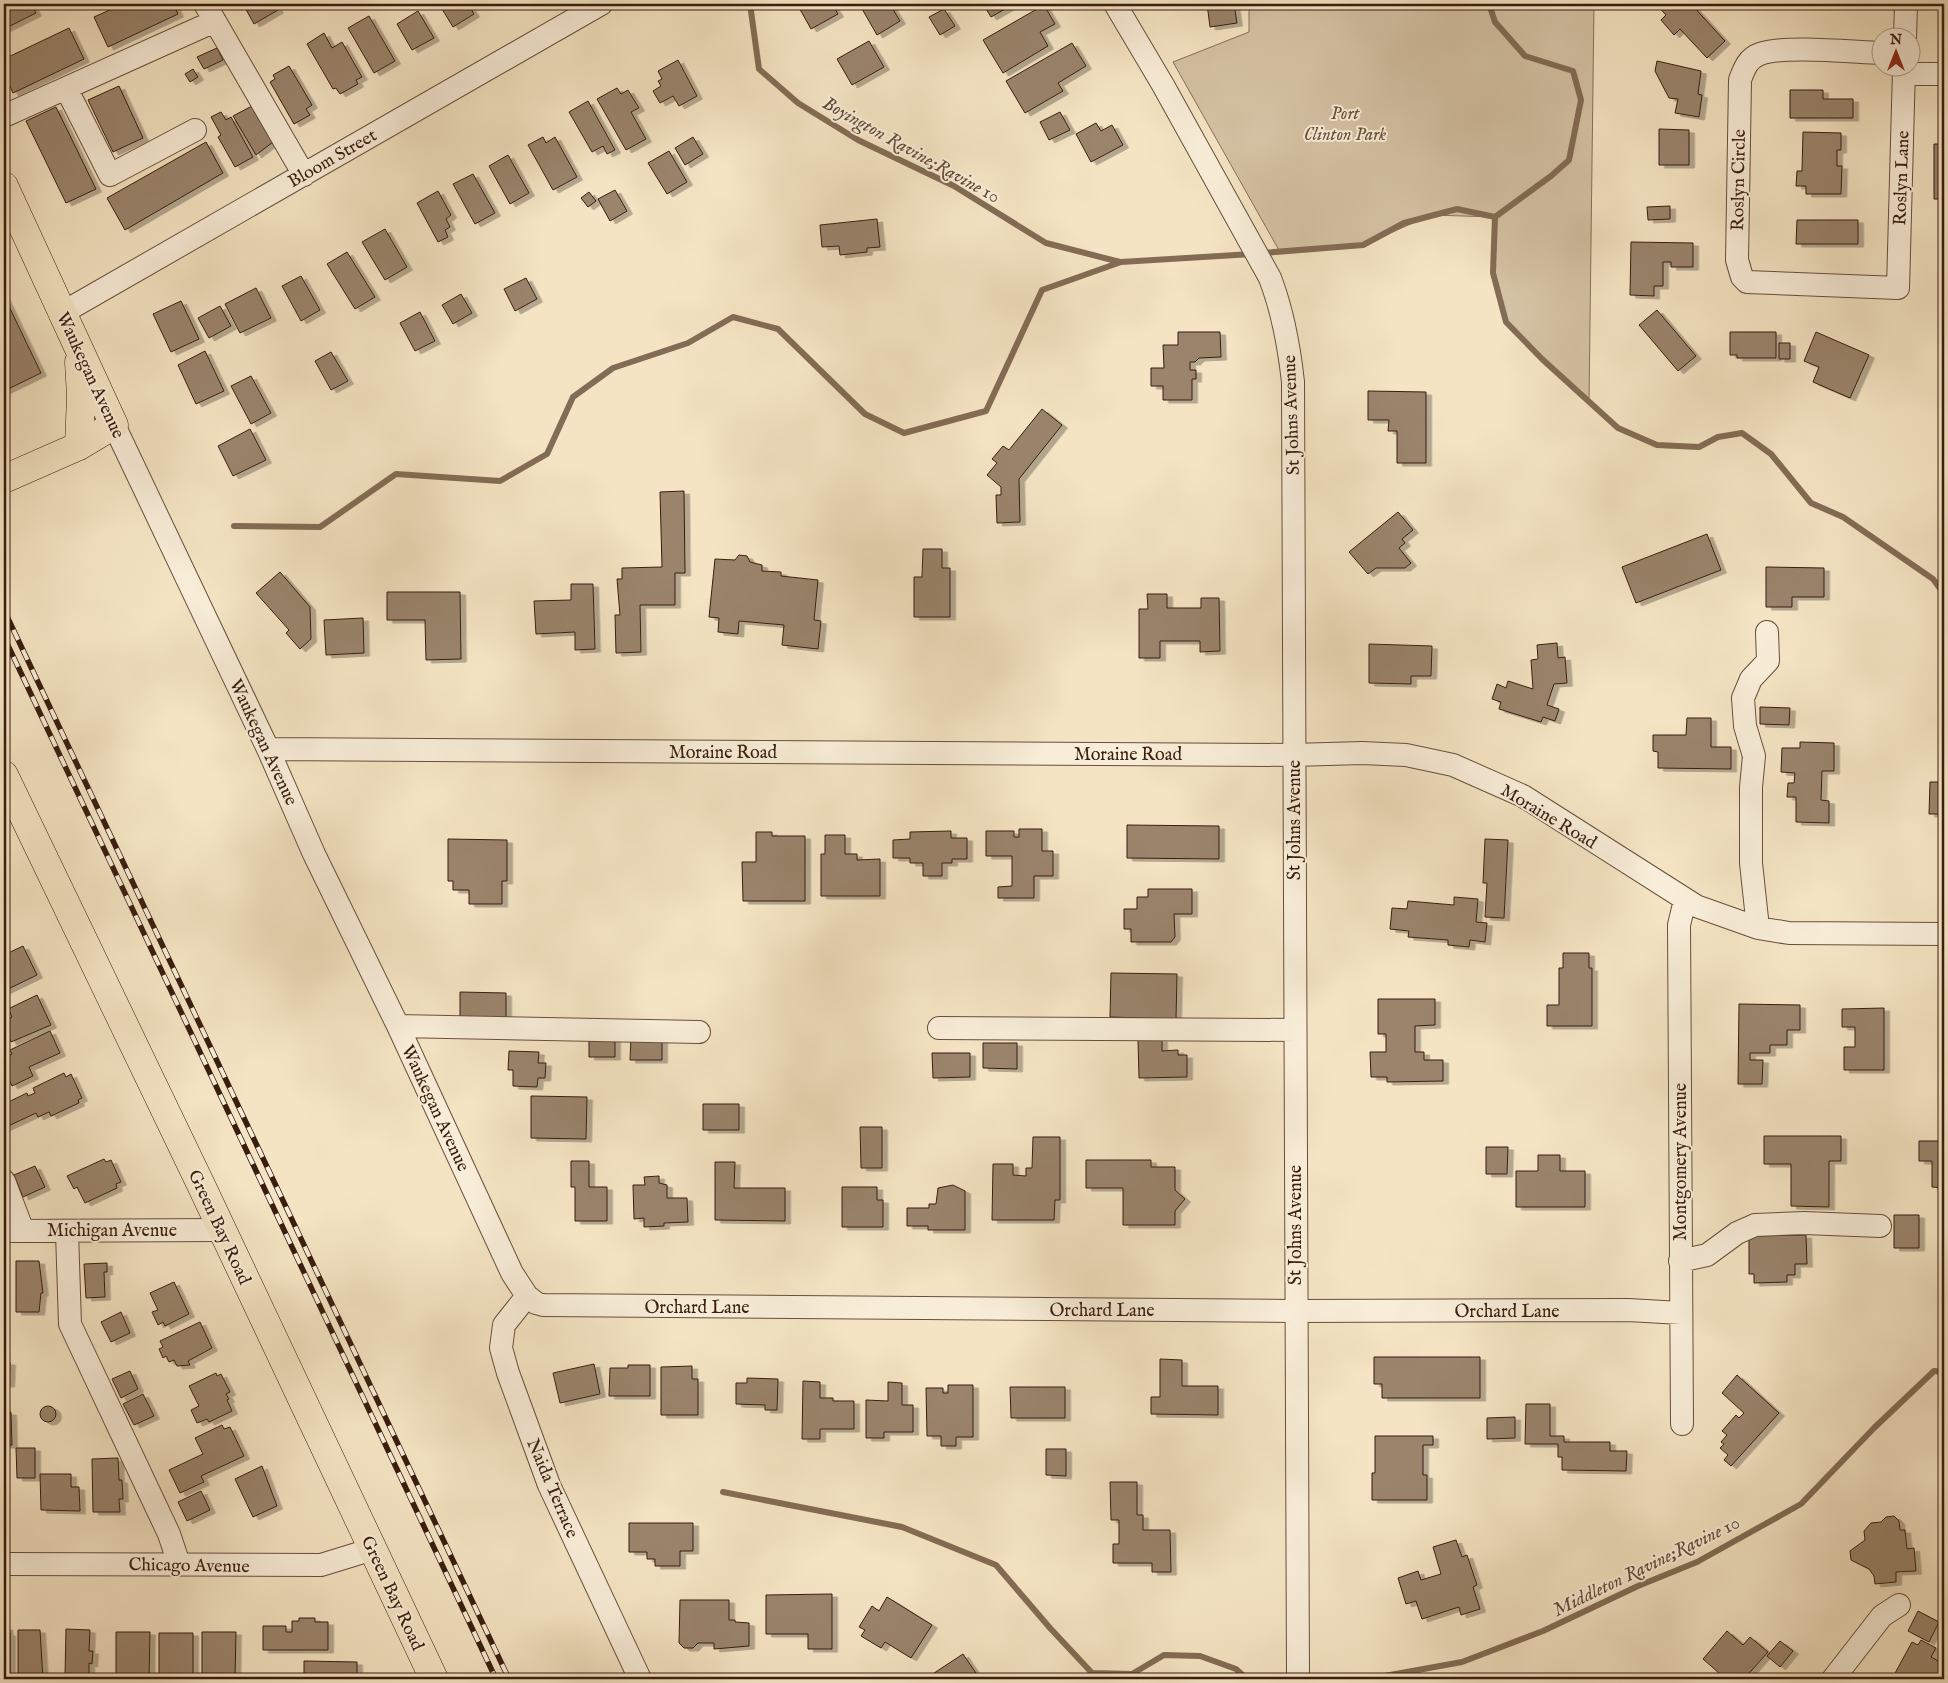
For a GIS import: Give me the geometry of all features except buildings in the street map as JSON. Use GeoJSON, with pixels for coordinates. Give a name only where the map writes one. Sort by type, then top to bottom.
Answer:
{"type":"FeatureCollection","features":[{"type":"Feature","properties":{"kind":"main road","name":"Waukegan Avenue"},"geometry":{"type":"LineString","coordinates":[[4,186],[114,425]]}},
{"type":"Feature","properties":{"kind":"main road"},"geometry":{"type":"LineString","coordinates":[[68,325],[79,363],[81,396],[79,446]]}},
{"type":"Feature","properties":{"kind":"main road"},"geometry":{"type":"LineString","coordinates":[[4,479],[79,446],[114,425]]}},
{"type":"Feature","properties":{"kind":"main road","name":"Green Bay Road"},"geometry":{"type":"LineString","coordinates":[[4,775],[434,1679]]}},
{"type":"Feature","properties":{"kind":"street","name":"Bloom Street"},"geometry":{"type":"LineString","coordinates":[[68,325],[304,175],[575,10],[601,4]]}},
{"type":"Feature","properties":{"kind":"street","name":"St Johns Avenue"},"geometry":{"type":"LineString","coordinates":[[1115,4],[1270,278],[1281,306],[1288,337],[1293,382],[1295,1311],[1298,1679]]}},
{"type":"Feature","properties":{"kind":"street"},"geometry":{"type":"LineString","coordinates":[[1905,28],[1906,4]]}},
{"type":"Feature","properties":{"kind":"street"},"geometry":{"type":"LineString","coordinates":[[4,116],[66,88],[210,12],[304,175]]}},
{"type":"Feature","properties":{"kind":"street","name":"Roslyn Circle"},"geometry":{"type":"LineString","coordinates":[[1870,52],[1780,50],[1759,54],[1745,65],[1740,80],[1737,260],[1742,277],[1747,282],[1898,288]]}},
{"type":"Feature","properties":{"kind":"street"},"geometry":{"type":"LineString","coordinates":[[1920,72],[1944,74]]}},
{"type":"Feature","properties":{"kind":"street","name":"Roslyn Lane"},"geometry":{"type":"LineString","coordinates":[[1898,288],[1904,78]]}},
{"type":"Feature","properties":{"kind":"street"},"geometry":{"type":"LineString","coordinates":[[66,88],[110,175],[195,130]]}},
{"type":"Feature","properties":{"kind":"street","name":"Waukegan Avenue"},"geometry":{"type":"LineString","coordinates":[[114,425],[268,749],[314,854],[398,1026],[512,1273],[528,1296]]}},
{"type":"Feature","properties":{"kind":"street"},"geometry":{"type":"LineString","coordinates":[[1758,928],[1752,863],[1751,787],[1754,756],[1745,726],[1743,698],[1751,679],[1768,661],[1766,632]]}},
{"type":"Feature","properties":{"kind":"street","name":"Moraine Road"},"geometry":{"type":"LineString","coordinates":[[268,749],[1294,755],[1362,753],[1406,755],[1453,765],[1524,796],[1686,900],[1758,928],[1789,933],[1944,934]]}},
{"type":"Feature","properties":{"kind":"street","name":"Montgomery Avenue"},"geometry":{"type":"LineString","coordinates":[[1682,1424],[1679,925],[1686,900]]}},
{"type":"Feature","properties":{"kind":"street"},"geometry":{"type":"LineString","coordinates":[[398,1026],[699,1032]]}},
{"type":"Feature","properties":{"kind":"street"},"geometry":{"type":"LineString","coordinates":[[939,1028],[1294,1030]]}},
{"type":"Feature","properties":{"kind":"street"},"geometry":{"type":"LineString","coordinates":[[4,1181],[14,1231]]}},
{"type":"Feature","properties":{"kind":"street"},"geometry":{"type":"LineString","coordinates":[[1680,1261],[1707,1255],[1737,1233],[1756,1224],[1804,1223],[1880,1226]]}},
{"type":"Feature","properties":{"kind":"street","name":"Michigan Avenue"},"geometry":{"type":"LineString","coordinates":[[14,1231],[221,1230]]}},
{"type":"Feature","properties":{"kind":"street"},"geometry":{"type":"LineString","coordinates":[[67,1232],[70,1324],[169,1534],[179,1564]]}},
{"type":"Feature","properties":{"kind":"street","name":"Orchard Lane"},"geometry":{"type":"LineString","coordinates":[[528,1296],[542,1306],[1295,1311],[1628,1310],[1681,1313]]}},
{"type":"Feature","properties":{"kind":"street","name":"Naida Terrace"},"geometry":{"type":"LineString","coordinates":[[528,1296],[504,1326],[502,1348],[508,1373],[549,1485],[640,1679]]}},
{"type":"Feature","properties":{"kind":"street","name":"Chicago Avenue"},"geometry":{"type":"LineString","coordinates":[[4,1564],[321,1565],[372,1549]]}},
{"type":"Feature","properties":{"kind":"street"},"geometry":{"type":"LineString","coordinates":[[1833,1679],[1882,1616],[1899,1605]]}},
{"type":"Feature","properties":{"kind":"green space","name":"Port Clinton Park"},"geometry":{"type":"Polygon","coordinates":[[[1249,4],[1594,4],[1589,402],[1506,322],[1493,273],[1495,217],[1431,215],[1363,245],[1280,252],[1173,62],[1249,32],[1249,4]]]}},
{"type":"Feature","properties":{"kind":"waterway","name":"Boyington Ravine;Ravine 10"},"geometry":{"type":"LineString","coordinates":[[750,4],[759,69],[798,103],[858,140],[954,186],[1046,243],[1120,262]]}},
{"type":"Feature","properties":{"kind":"waterway","name":"Boyington Ravine;Ravine 10"},"geometry":{"type":"LineString","coordinates":[[1489,4],[1495,22],[1525,56],[1573,71],[1581,100],[1569,160],[1551,176],[1495,217]]}},
{"type":"Feature","properties":{"kind":"waterway","name":"Boyington Ravine;Ravine 10"},"geometry":{"type":"LineString","coordinates":[[1262,253],[1363,245],[1404,223],[1457,209],[1495,217],[1493,273],[1506,322],[1542,359],[1618,428],[1657,445],[1699,447],[1718,437],[1742,433],[1771,454],[1811,503],[1843,517],[1933,579],[1944,594]]}},
{"type":"Feature","properties":{"kind":"waterway","name":"Boyington Ravine;Ravine 10"},"geometry":{"type":"LineString","coordinates":[[234,526],[320,527],[396,474],[500,481],[547,454],[573,397],[613,368],[688,343],[733,317],[778,329],[865,414],[904,433],[986,411],[1042,290],[1121,262],[1252,254]]}},
{"type":"Feature","properties":{"kind":"waterway","name":"Middleton Ravine;Ravine 10"},"geometry":{"type":"LineString","coordinates":[[1368,1679],[1462,1662],[1543,1631],[1638,1586],[1697,1562],[1801,1504],[1874,1428],[1934,1371],[1944,1372]]}},
{"type":"Feature","properties":{"kind":"waterway","name":"Middleton Ravine;Ravine 10"},"geometry":{"type":"LineString","coordinates":[[723,1492],[902,1527],[996,1565],[1092,1673],[1132,1674],[1164,1655],[1200,1656],[1236,1669],[1247,1679]]}},
{"type":"Feature","properties":{"kind":"railway"},"geometry":{"type":"LineString","coordinates":[[4,610],[509,1679]]}},
{"type":"Feature","properties":{"kind":"railway"},"geometry":{"type":"LineString","coordinates":[[4,637],[496,1679]]}}]}
